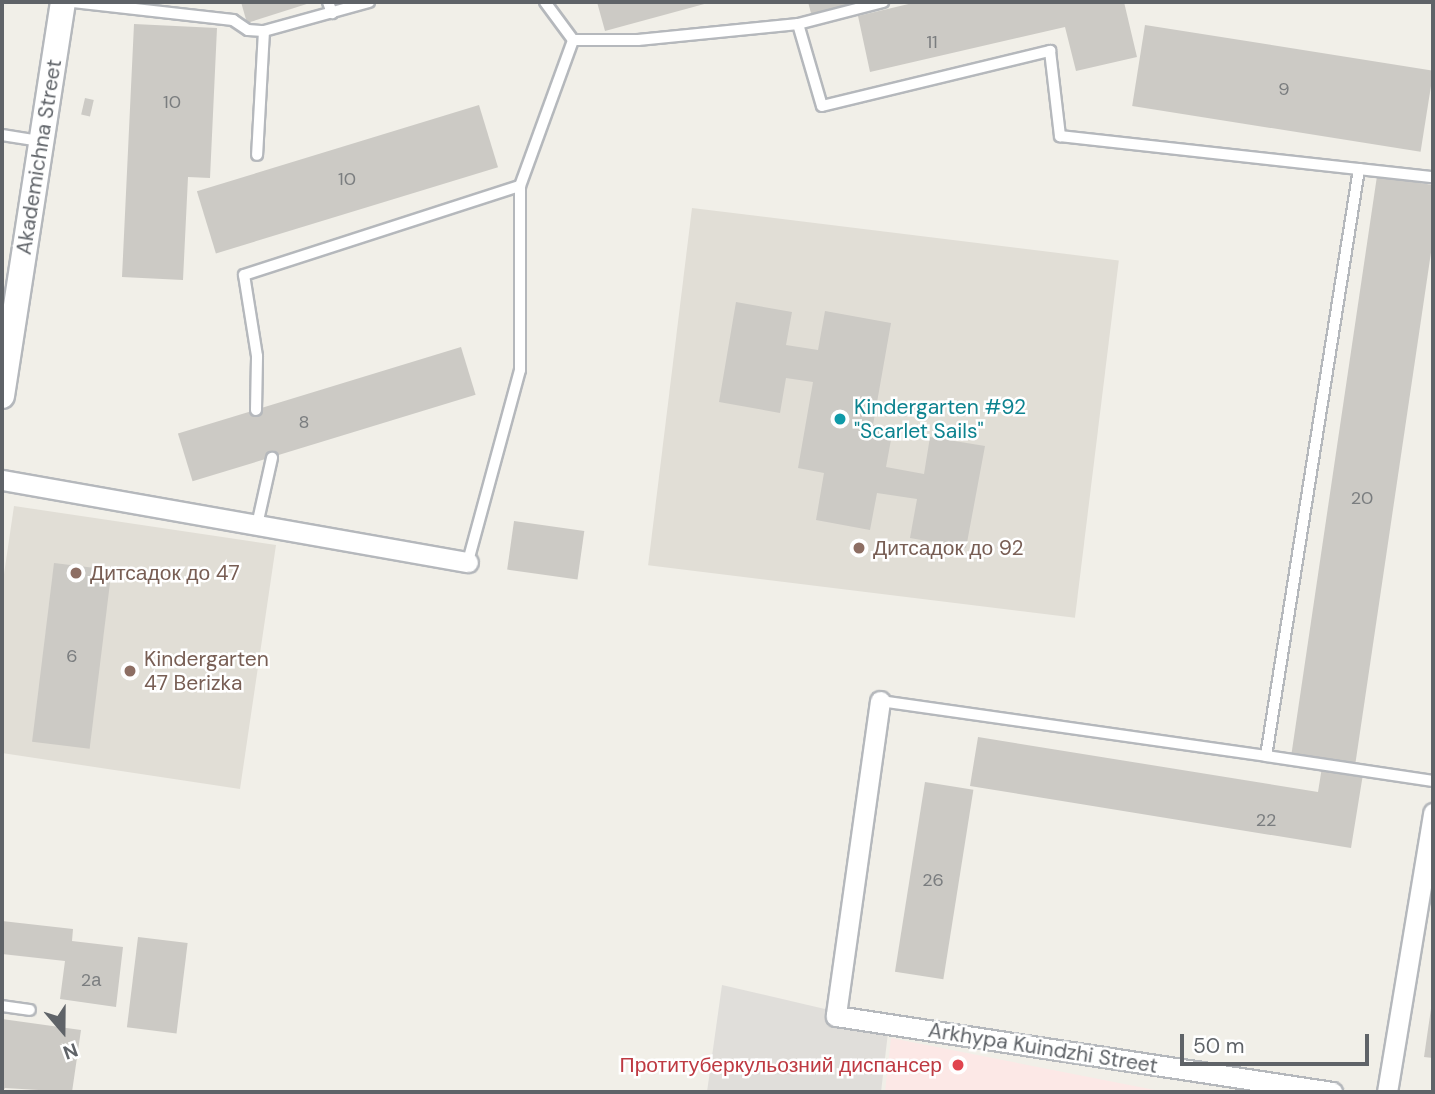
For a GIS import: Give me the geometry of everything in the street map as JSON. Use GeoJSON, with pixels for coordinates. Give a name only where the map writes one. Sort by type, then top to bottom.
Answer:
{"type":"FeatureCollection","features":[{"type":"Feature","properties":{"kind":"street","name":"Akademichna Street"},"geometry":{"type":"LineString","coordinates":[[2,396],[5,359],[64,2]]}},
{"type":"Feature","properties":{"kind":"street"},"geometry":{"type":"LineString","coordinates":[[2,480],[468,562]]}},
{"type":"Feature","properties":{"kind":"street","name":"Arkhypa Kuindzhi Street"},"geometry":{"type":"LineString","coordinates":[[880,701],[836,1016],[1332,1092]]}},
{"type":"Feature","properties":{"kind":"street"},"geometry":{"type":"LineString","coordinates":[[1387,1092],[1433,813]]}},
{"type":"Feature","properties":{"kind":"lane"},"geometry":{"type":"LineString","coordinates":[[73,2],[233,20],[248,30],[264,31],[369,2]]}},
{"type":"Feature","properties":{"kind":"lane"},"geometry":{"type":"LineString","coordinates":[[328,2],[332,13]]}},
{"type":"Feature","properties":{"kind":"lane"},"geometry":{"type":"LineString","coordinates":[[545,2],[573,40]]}},
{"type":"Feature","properties":{"kind":"lane"},"geometry":{"type":"LineString","coordinates":[[573,40],[638,40],[798,24],[883,2]]}},
{"type":"Feature","properties":{"kind":"lane"},"geometry":{"type":"LineString","coordinates":[[798,24],[822,106],[1050,51],[1060,136],[1433,177]]}},
{"type":"Feature","properties":{"kind":"lane"},"geometry":{"type":"LineString","coordinates":[[257,155],[264,31]]}},
{"type":"Feature","properties":{"kind":"lane"},"geometry":{"type":"LineString","coordinates":[[468,562],[520,370],[520,186],[573,40]]}},
{"type":"Feature","properties":{"kind":"lane"},"geometry":{"type":"LineString","coordinates":[[2,135],[42,141]]}},
{"type":"Feature","properties":{"kind":"lane"},"geometry":{"type":"LineString","coordinates":[[1266,756],[1359,169]]}},
{"type":"Feature","properties":{"kind":"lane"},"geometry":{"type":"LineString","coordinates":[[256,410],[257,356],[244,275],[520,186]]}},
{"type":"Feature","properties":{"kind":"lane"},"geometry":{"type":"LineString","coordinates":[[257,525],[272,458]]}},
{"type":"Feature","properties":{"kind":"lane"},"geometry":{"type":"LineString","coordinates":[[880,701],[1433,781]]}},
{"type":"Feature","properties":{"kind":"lane"},"geometry":{"type":"LineString","coordinates":[[2,1006],[30,1010]]}},
{"type":"Feature","properties":{"kind":"shaded area"},"geometry":{"type":"Polygon","coordinates":[[[692,208],[1119,260],[1075,618],[648,565],[692,208]]]}},
{"type":"Feature","properties":{"kind":"shaded area","name":"Kindergarten 47 Berizka"},"geometry":{"type":"Polygon","coordinates":[[[14,506],[276,545],[240,789],[2,753],[2,588],[14,506]]]}},
{"type":"Feature","properties":{"kind":"shaded area"},"geometry":{"type":"Polygon","coordinates":[[[722,985],[889,1024],[881,1092],[707,1092],[722,985]]]}},
{"type":"Feature","properties":{"kind":"shaded area","name":"Протитуберкульозний диспансер"},"geometry":{"type":"Polygon","coordinates":[[[891,1038],[1165,1092],[885,1092],[891,1038]]]}},
{"type":"Feature","properties":{"kind":"building"},"geometry":{"type":"Polygon","coordinates":[[[241,2],[313,2],[247,23],[241,2]]]}},
{"type":"Feature","properties":{"kind":"building"},"geometry":{"type":"Polygon","coordinates":[[[597,2],[708,2],[708,3],[605,31],[597,2]]]}},
{"type":"Feature","properties":{"kind":"building"},"geometry":{"type":"Polygon","coordinates":[[[808,2],[864,2],[864,3],[812,17],[808,2]]]}},
{"type":"Feature","properties":{"kind":"building"},"geometry":{"type":"Polygon","coordinates":[[[917,2],[1124,2],[1137,57],[1076,71],[1065,27],[870,72],[858,16],[917,2]]]}},
{"type":"Feature","properties":{"kind":"building"},"geometry":{"type":"Polygon","coordinates":[[[134,24],[217,28],[210,178],[188,177],[183,280],[122,277],[134,24]]]}},
{"type":"Feature","properties":{"kind":"building"},"geometry":{"type":"Polygon","coordinates":[[[1145,25],[1433,71],[1421,152],[1132,106],[1145,25]]]}},
{"type":"Feature","properties":{"kind":"building"},"geometry":{"type":"Polygon","coordinates":[[[85,98],[94,100],[90,117],[81,115],[85,98]]]}},
{"type":"Feature","properties":{"kind":"building"},"geometry":{"type":"Polygon","coordinates":[[[479,105],[498,167],[216,253],[197,191],[479,105]]]}},
{"type":"Feature","properties":{"kind":"building"},"geometry":{"type":"Polygon","coordinates":[[[1377,176],[1433,185],[1433,239],[1355,766],[1291,757],[1377,176]]]}},
{"type":"Feature","properties":{"kind":"building","name":"Kindergarten #92 \"Scarlet Sails\""},"geometry":{"type":"Polygon","coordinates":[[[736,302],[792,312],[786,345],[818,350],[825,311],[891,323],[873,425],[893,429],[886,467],[924,474],[930,437],[985,446],[966,548],[910,538],[917,499],[877,493],[870,530],[816,520],[824,473],[798,468],[813,382],[786,378],[780,413],[719,402],[736,302]]]}},
{"type":"Feature","properties":{"kind":"building"},"geometry":{"type":"Polygon","coordinates":[[[461,347],[476,395],[193,481],[178,434],[461,347]]]}},
{"type":"Feature","properties":{"kind":"building"},"geometry":{"type":"Polygon","coordinates":[[[514,521],[584,531],[577,579],[507,570],[514,521]]]}},
{"type":"Feature","properties":{"kind":"building"},"geometry":{"type":"Polygon","coordinates":[[[54,563],[112,570],[90,749],[32,742],[54,563]]]}},
{"type":"Feature","properties":{"kind":"building"},"geometry":{"type":"Polygon","coordinates":[[[978,737],[1318,792],[1322,767],[1363,774],[1351,848],[970,786],[978,737]]]}},
{"type":"Feature","properties":{"kind":"building"},"geometry":{"type":"Polygon","coordinates":[[[925,782],[973,790],[943,979],[895,972],[925,782]]]}},
{"type":"Feature","properties":{"kind":"building"},"geometry":{"type":"Polygon","coordinates":[[[2,921],[73,929],[72,941],[123,947],[116,1007],[60,999],[65,961],[2,954],[2,921]]]}},
{"type":"Feature","properties":{"kind":"building"},"geometry":{"type":"Polygon","coordinates":[[[138,937],[188,943],[177,1033],[127,1027],[138,937]]]}},
{"type":"Feature","properties":{"kind":"building"},"geometry":{"type":"Polygon","coordinates":[[[1433,995],[1433,1058],[1424,1057],[1433,995]]]}},
{"type":"Feature","properties":{"kind":"building"},"geometry":{"type":"Polygon","coordinates":[[[2,1019],[81,1030],[72,1092],[5,1088],[2,1092],[2,1019]]]}},
{"type":"Feature","properties":{"kind":"place","name":"Kindergarten #92 \"Scarlet Sails\""},"geometry":{"type":"Point","coordinates":[840,419]}},
{"type":"Feature","properties":{"kind":"place","name":"Дитсадок до 92"},"geometry":{"type":"Point","coordinates":[859,548]}},
{"type":"Feature","properties":{"kind":"place","name":"Дитсадок до 47"},"geometry":{"type":"Point","coordinates":[76,573]}},
{"type":"Feature","properties":{"kind":"place","name":"Kindergarten 47 Berizka"},"geometry":{"type":"Point","coordinates":[130,671]}},
{"type":"Feature","properties":{"kind":"place","name":"Протитуберкульозний диспансер"},"geometry":{"type":"Point","coordinates":[958,1065]}}]}
